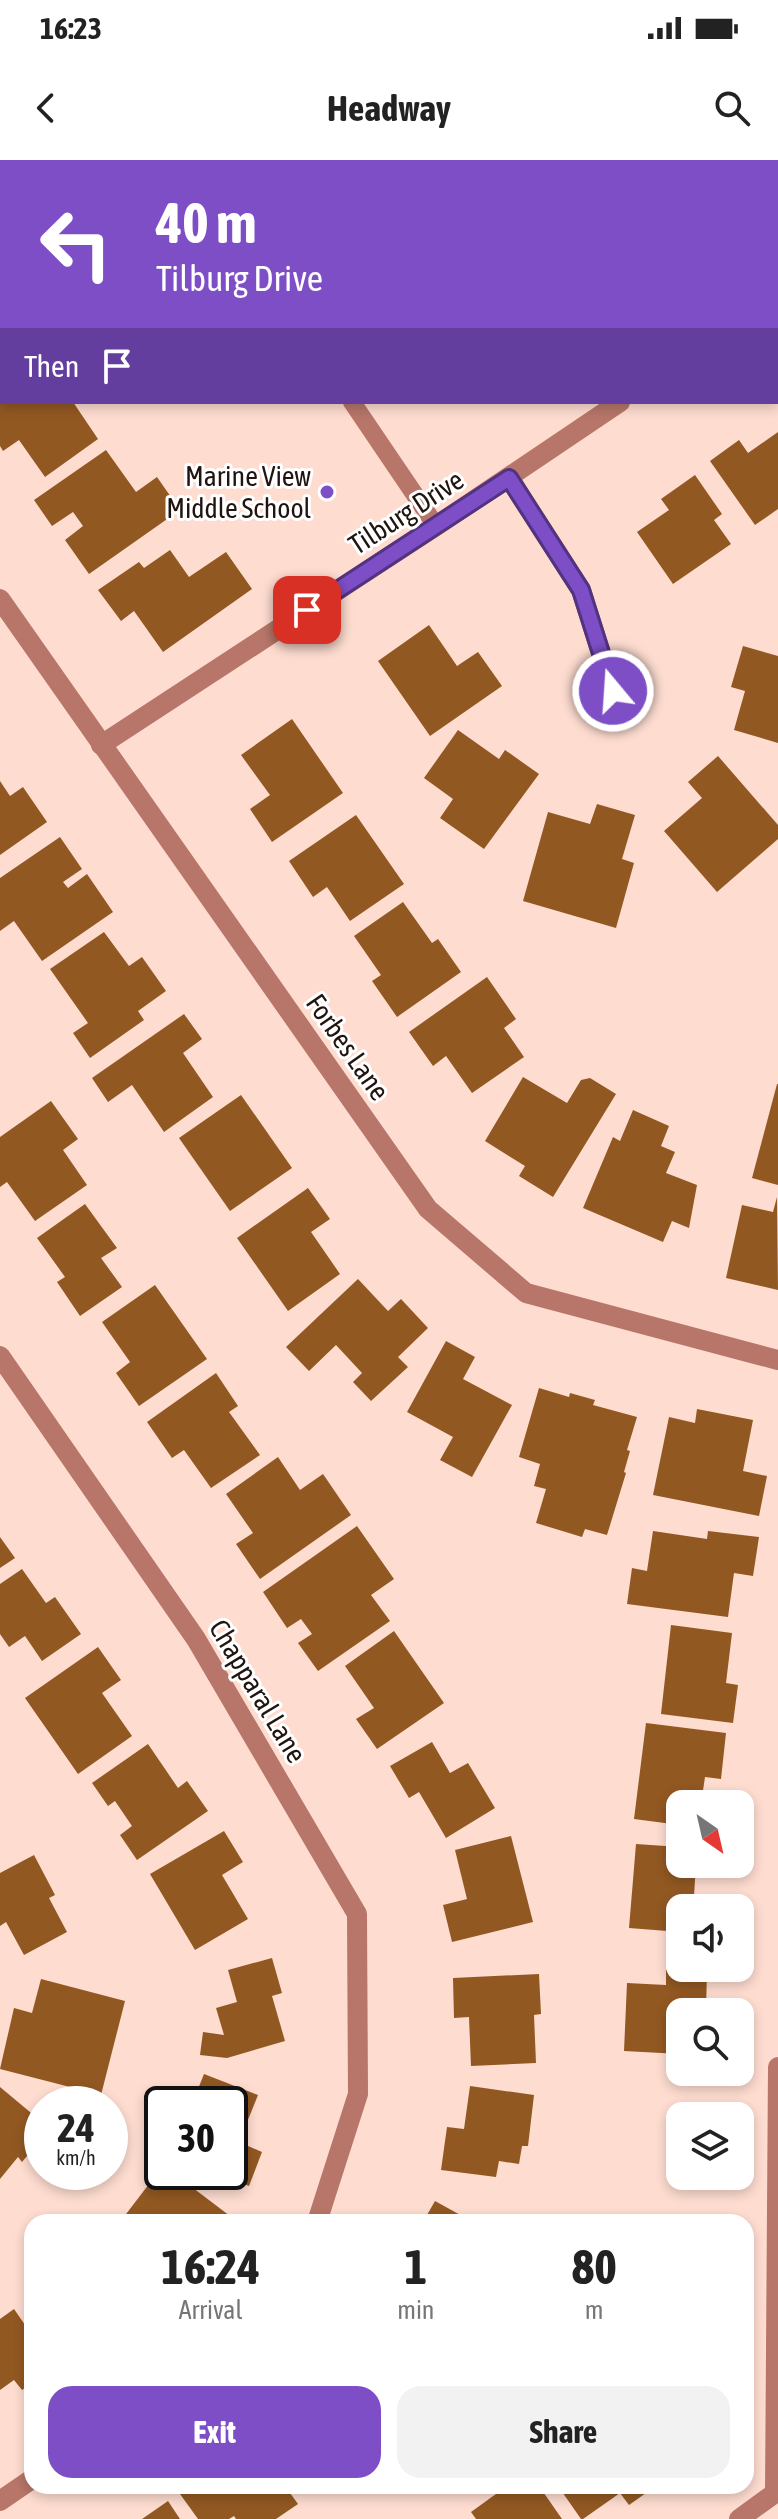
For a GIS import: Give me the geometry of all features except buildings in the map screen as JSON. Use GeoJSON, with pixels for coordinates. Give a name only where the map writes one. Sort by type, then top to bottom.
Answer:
{"type":"FeatureCollection","features":[{"type":"Feature","properties":{"kind":"street","name":"Tilburg Drive"},"geometry":{"type":"LineString","coordinates":[[101,745],[617,404]]}},
{"type":"Feature","properties":{"kind":"street"},"geometry":{"type":"LineString","coordinates":[[509,478],[581,590],[613,691]]}},
{"type":"Feature","properties":{"kind":"street","name":"Forbes Lane"},"geometry":{"type":"LineString","coordinates":[[0,599],[428,1209],[526,1293],[778,1360]]}},
{"type":"Feature","properties":{"kind":"street","name":"Chapparal Lane"},"geometry":{"type":"LineString","coordinates":[[0,1356],[196,1639],[357,1914],[358,2094],[320,2214]]}},
{"type":"Feature","properties":{"kind":"street"},"geometry":{"type":"LineString","coordinates":[[739,2519],[775,2493],[778,2067]]}},
{"type":"Feature","properties":{"kind":"street"},"geometry":{"type":"LineString","coordinates":[[0,2501],[24,2484]]}},
{"type":"Feature","properties":{"kind":"lane"},"geometry":{"type":"LineString","coordinates":[[353,404],[436,526]]}},
{"type":"Feature","properties":{"kind":"place","name":"Marine View Middle School"},"geometry":{"type":"Point","coordinates":[327,492]}},
{"type":"Feature","properties":{"kind":"route"},"geometry":{"type":"LineString","coordinates":[[307,610],[509,478],[581,590],[613,691]]}}]}
